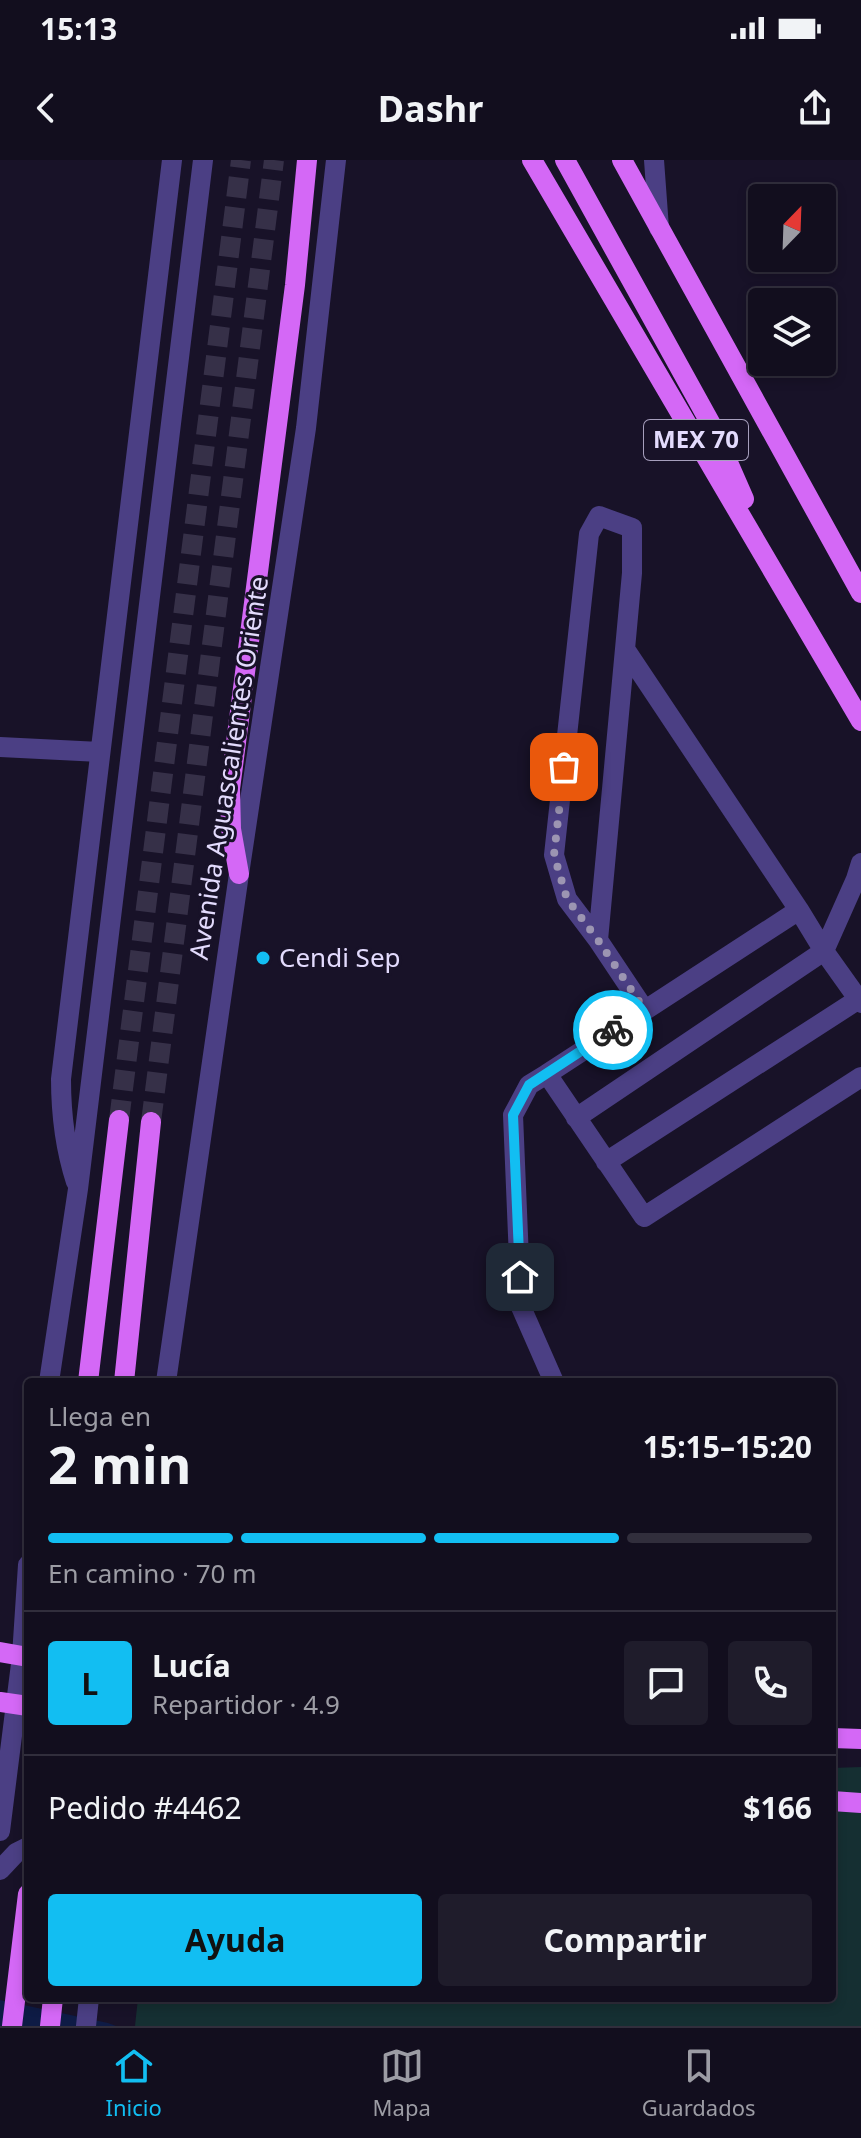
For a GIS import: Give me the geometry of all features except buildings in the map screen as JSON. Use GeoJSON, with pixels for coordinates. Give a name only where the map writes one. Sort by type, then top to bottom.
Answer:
{"type":"FeatureCollection","features":[{"type":"Feature","properties":{"kind":"main road"},"geometry":{"type":"LineString","coordinates":[[239,874],[231,829],[230,789],[295,285],[307,160]]}},
{"type":"Feature","properties":{"kind":"main road","name":"MEX 70"},"geometry":{"type":"LineString","coordinates":[[532,160],[861,721]]}},
{"type":"Feature","properties":{"kind":"main road"},"geometry":{"type":"LineString","coordinates":[[565,160],[712,426],[789,598]]}},
{"type":"Feature","properties":{"kind":"main road","name":"MEX 70"},"geometry":{"type":"LineString","coordinates":[[622,160],[861,593]]}},
{"type":"Feature","properties":{"kind":"main road"},"geometry":{"type":"LineString","coordinates":[[88,1378],[119,1120]]}},
{"type":"Feature","properties":{"kind":"main road"},"geometry":{"type":"LineString","coordinates":[[124,1378],[151,1122]]}},
{"type":"Feature","properties":{"kind":"main road"},"geometry":{"type":"LineString","coordinates":[[0,1652],[24,1657]]}},
{"type":"Feature","properties":{"kind":"main road"},"geometry":{"type":"LineString","coordinates":[[836,1738],[861,1739]]}},
{"type":"Feature","properties":{"kind":"main road"},"geometry":{"type":"LineString","coordinates":[[836,1801],[861,1803]]}},
{"type":"Feature","properties":{"kind":"main road"},"geometry":{"type":"LineString","coordinates":[[12,2026],[24,1927]]}},
{"type":"Feature","properties":{"kind":"main road"},"geometry":{"type":"LineString","coordinates":[[50,2026],[53,2002]]}},
{"type":"Feature","properties":{"kind":"street"},"geometry":{"type":"LineString","coordinates":[[78,1189],[65,1140],[61,1079],[172,160]]}},
{"type":"Feature","properties":{"kind":"street"},"geometry":{"type":"LineString","coordinates":[[50,1378],[78,1189],[203,160]]}},
{"type":"Feature","properties":{"kind":"street","name":"Avenida Aguascalientes Oriente"},"geometry":{"type":"LineString","coordinates":[[167,1378],[306,428],[336,160]]}},
{"type":"Feature","properties":{"kind":"street"},"geometry":{"type":"LineString","coordinates":[[654,160],[659,228]]}},
{"type":"Feature","properties":{"kind":"street"},"geometry":{"type":"LineString","coordinates":[[598,940],[632,573],[632,528],[599,516],[589,534],[554,855],[567,899],[644,1009]]}},
{"type":"Feature","properties":{"kind":"street"},"geometry":{"type":"LineString","coordinates":[[606,1162],[860,1001],[625,649]]}},
{"type":"Feature","properties":{"kind":"street"},"geometry":{"type":"LineString","coordinates":[[0,747],[100,752]]}},
{"type":"Feature","properties":{"kind":"street"},"geometry":{"type":"LineString","coordinates":[[576,1118],[824,951],[859,876]]}},
{"type":"Feature","properties":{"kind":"street"},"geometry":{"type":"LineString","coordinates":[[552,1378],[521,1307],[513,1115],[529,1085],[799,910]]}},
{"type":"Feature","properties":{"kind":"street"},"geometry":{"type":"LineString","coordinates":[[547,1074],[644,1217],[861,1077]]}},
{"type":"Feature","properties":{"kind":"street"},"geometry":{"type":"LineString","coordinates":[[0,1831],[15,1704],[24,1662]]}},
{"type":"Feature","properties":{"kind":"street"},"geometry":{"type":"LineString","coordinates":[[0,1870],[24,1849]]}},
{"type":"Feature","properties":{"kind":"street"},"geometry":{"type":"LineString","coordinates":[[86,2026],[89,2002]]}},
{"type":"Feature","properties":{"kind":"green space"},"geometry":{"type":"Polygon","coordinates":[[[861,1767],[861,2026],[135,2026],[138,2002],[836,2002],[836,1768],[861,1767]]]}},
{"type":"Feature","properties":{"kind":"water"},"geometry":{"type":"Polygon","coordinates":[[[0,2000],[108,2023],[116,2026],[0,2026],[0,2000]]]}},
{"type":"Feature","properties":{"kind":"tunnel"},"geometry":{"type":"LineString","coordinates":[[119,1120],[241,160]]}},
{"type":"Feature","properties":{"kind":"tunnel"},"geometry":{"type":"LineString","coordinates":[[151,1122],[274,160]]}},
{"type":"Feature","properties":{"kind":"way so far"},"geometry":{"type":"LineString","coordinates":[[564,767],[554,855],[567,899],[644,1009],[613,1030]]}},
{"type":"Feature","properties":{"kind":"place","name":"Cendi Sep"},"geometry":{"type":"Point","coordinates":[263,958]}},
{"type":"Feature","properties":{"kind":"route"},"geometry":{"type":"LineString","coordinates":[[520,1277],[513,1115],[529,1085],[613,1030]]}}]}
